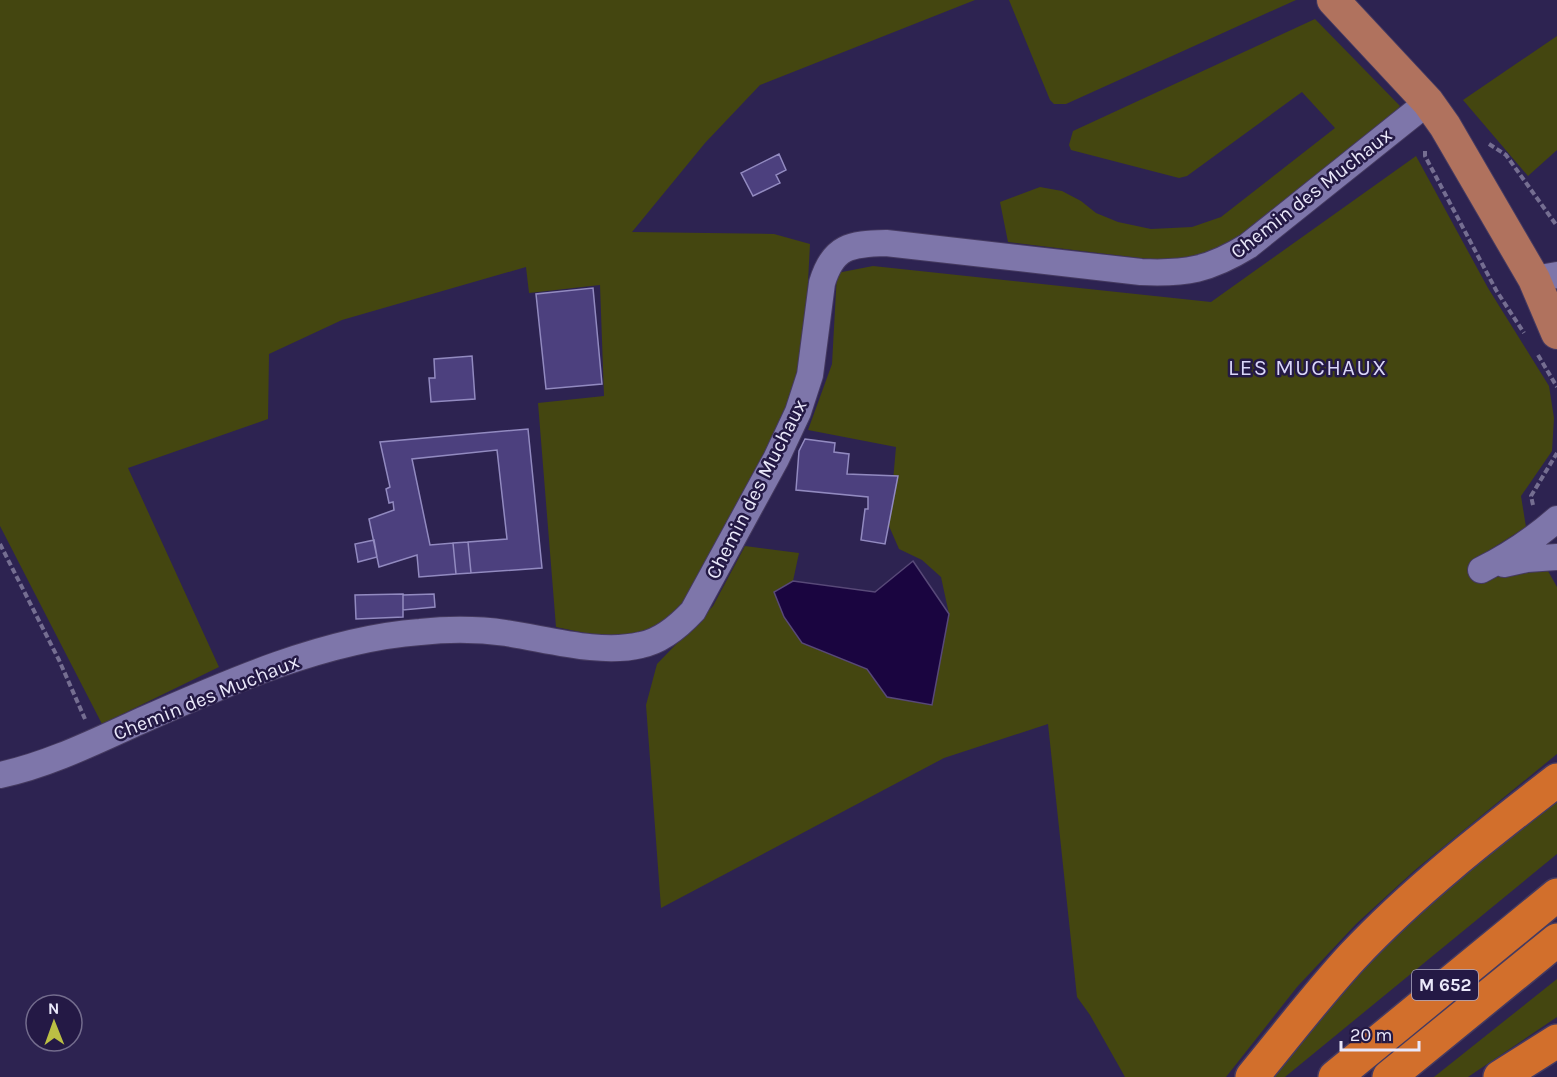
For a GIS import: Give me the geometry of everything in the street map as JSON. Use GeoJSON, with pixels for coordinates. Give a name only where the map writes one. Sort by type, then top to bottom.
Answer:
{"type":"FeatureCollection","features":[{"type":"Feature","properties":{"kind":"highway"},"geometry":{"type":"LineString","coordinates":[[1252,1077],[1324,988],[1387,922],[1464,853],[1557,780]]}},
{"type":"Feature","properties":{"kind":"highway","name":"M 652"},"geometry":{"type":"LineString","coordinates":[[1335,1077],[1557,895]]}},
{"type":"Feature","properties":{"kind":"highway","name":"M 652"},"geometry":{"type":"LineString","coordinates":[[1389,1077],[1557,940]]}},
{"type":"Feature","properties":{"kind":"highway"},"geometry":{"type":"LineString","coordinates":[[1500,1077],[1557,1041]]}},
{"type":"Feature","properties":{"kind":"main road"},"geometry":{"type":"LineString","coordinates":[[1333,0],[1428,102],[1545,277],[1557,310]]}},
{"type":"Feature","properties":{"kind":"main road"},"geometry":{"type":"LineString","coordinates":[[1545,277],[1545,340]]}},
{"type":"Feature","properties":{"kind":"street","name":"Chemin des Muchaux"},"geometry":{"type":"LineString","coordinates":[[0,775],[58,758],[241,679],[299,659],[370,639],[417,632],[462,630],[503,632],[606,647],[641,645],[656,640],[682,623],[693,610],[790,431],[810,375],[819,295],[824,276],[833,258],[842,250],[853,245],[886,243],[1141,272],[1181,273],[1198,269],[1222,261],[1248,246],[1428,102]]}},
{"type":"Feature","properties":{"kind":"street"},"geometry":{"type":"LineString","coordinates":[[1557,519],[1530,542],[1506,558],[1480,570],[1527,559],[1557,557]]}},
{"type":"Feature","properties":{"kind":"path"},"geometry":{"type":"LineString","coordinates":[[1425,145],[1425,156],[1496,290],[1527,338]]}},
{"type":"Feature","properties":{"kind":"path"},"geometry":{"type":"LineString","coordinates":[[1545,340],[1557,387]]}},
{"type":"Feature","properties":{"kind":"path"},"geometry":{"type":"LineString","coordinates":[[0,544],[59,660],[95,741]]}},
{"type":"Feature","properties":{"kind":"shaded area"},"geometry":{"type":"Polygon","coordinates":[[[0,0],[975,0],[760,85],[705,143],[632,232],[774,234],[810,244],[804,357],[788,410],[700,584],[673,617],[646,635],[615,639],[556,627],[538,403],[604,396],[600,285],[529,293],[526,267],[342,320],[269,354],[268,419],[128,468],[219,667],[102,724],[0,526],[0,0]]]}},
{"type":"Feature","properties":{"kind":"shaded area"},"geometry":{"type":"Polygon","coordinates":[[[1009,0],[1296,0],[1066,104],[1054,104],[1050,100],[1009,0]]]}},
{"type":"Feature","properties":{"kind":"shaded area"},"geometry":{"type":"Polygon","coordinates":[[[1315,19],[1400,106],[1386,124],[1224,250],[1189,264],[1008,242],[1000,202],[1040,187],[1062,191],[1081,201],[1096,213],[1118,222],[1151,229],[1192,227],[1221,217],[1335,128],[1302,92],[1187,176],[1179,178],[1071,150],[1069,145],[1073,131],[1315,19]]]}},
{"type":"Feature","properties":{"kind":"shaded area"},"geometry":{"type":"Polygon","coordinates":[[[1557,36],[1557,150],[1528,176],[1463,100],[1557,36]]]}},
{"type":"Feature","properties":{"kind":"shaded area"},"geometry":{"type":"Polygon","coordinates":[[[1416,156],[1488,288],[1549,386],[1554,418],[1552,451],[1521,496],[1526,527],[1472,561],[1484,577],[1516,570],[1548,571],[1557,587],[1557,754],[1415,870],[1356,924],[1297,987],[1226,1077],[1125,1077],[1090,1015],[1077,997],[1048,724],[944,758],[661,908],[646,705],[657,664],[713,606],[745,546],[799,553],[793,581],[774,592],[802,643],[867,669],[887,697],[932,705],[949,614],[941,577],[922,560],[899,549],[889,526],[896,447],[808,430],[832,364],[837,273],[873,266],[1211,302],[1416,156]]]}},
{"type":"Feature","properties":{"kind":"shaded area"},"geometry":{"type":"Polygon","coordinates":[[[913,561],[949,614],[932,705],[887,697],[867,669],[802,643],[784,617],[774,592],[793,581],[875,592],[913,561]]]}},
{"type":"Feature","properties":{"kind":"shaded area"},"geometry":{"type":"Polygon","coordinates":[[[1557,797],[1557,854],[1285,1077],[1270,1077],[1354,971],[1406,922],[1557,797]]]}},
{"type":"Feature","properties":{"kind":"shaded area"},"geometry":{"type":"Polygon","coordinates":[[[1557,979],[1557,1017],[1468,1077],[1434,1077],[1557,979]]]}},
{"type":"Feature","properties":{"kind":"building"},"geometry":{"type":"Polygon","coordinates":[[[779,154],[786,170],[776,175],[780,183],[753,196],[741,173],[779,154]]]}},
{"type":"Feature","properties":{"kind":"building"},"geometry":{"type":"Polygon","coordinates":[[[593,288],[602,384],[546,389],[536,294],[593,288]]]}},
{"type":"Feature","properties":{"kind":"building"},"geometry":{"type":"Polygon","coordinates":[[[472,356],[475,399],[431,402],[429,378],[435,378],[434,359],[472,356]]]}},
{"type":"Feature","properties":{"kind":"building"},"geometry":{"type":"Polygon","coordinates":[[[528,429],[542,568],[471,573],[468,542],[507,539],[497,450],[412,459],[430,545],[453,543],[456,574],[419,577],[417,555],[379,567],[369,519],[394,510],[393,502],[389,503],[386,489],[390,487],[380,442],[528,429]]]}},
{"type":"Feature","properties":{"kind":"building"},"geometry":{"type":"Polygon","coordinates":[[[805,439],[835,443],[834,452],[849,454],[847,474],[898,476],[885,544],[861,540],[865,509],[868,509],[868,497],[796,490],[799,451],[805,439]]]}},
{"type":"Feature","properties":{"kind":"building"},"geometry":{"type":"Polygon","coordinates":[[[374,540],[377,557],[358,562],[355,544],[374,540]]]}},
{"type":"Feature","properties":{"kind":"building"},"geometry":{"type":"Polygon","coordinates":[[[468,542],[471,573],[456,574],[453,543],[468,542]]]}},
{"type":"Feature","properties":{"kind":"building"},"geometry":{"type":"Polygon","coordinates":[[[403,594],[403,617],[356,619],[355,595],[403,594]]]}},
{"type":"Feature","properties":{"kind":"building"},"geometry":{"type":"Polygon","coordinates":[[[434,594],[435,607],[403,610],[403,595],[434,594]]]}},
{"type":"Feature","properties":{"kind":"district","name":"LES MUCHAUX"},"geometry":{"type":"Point","coordinates":[1308,367]}}]}
